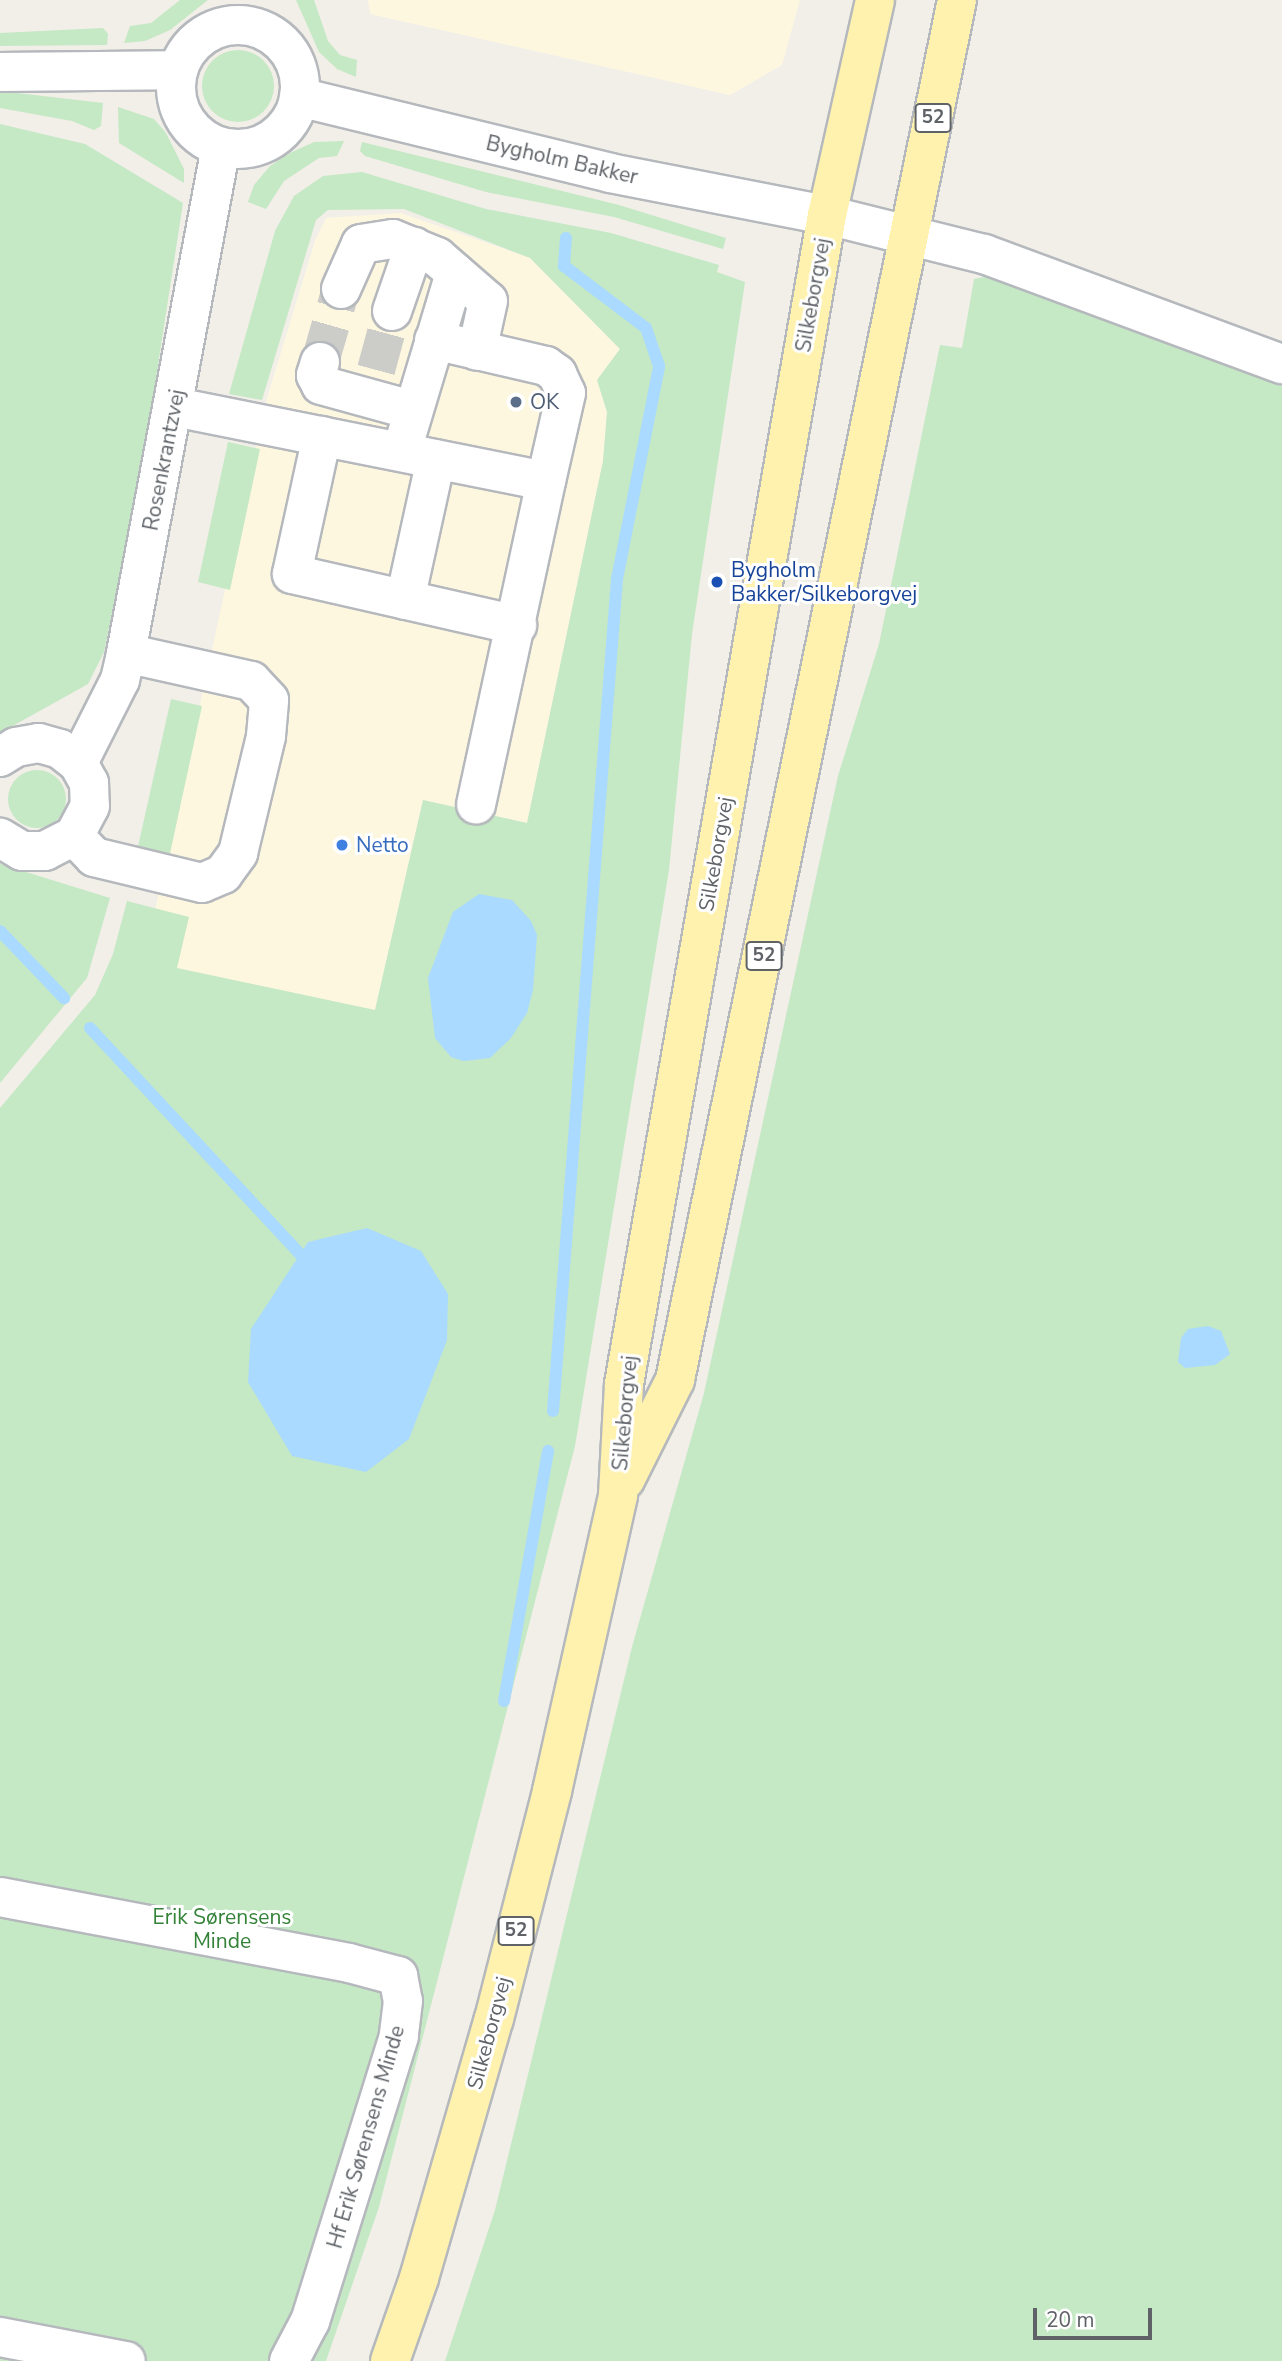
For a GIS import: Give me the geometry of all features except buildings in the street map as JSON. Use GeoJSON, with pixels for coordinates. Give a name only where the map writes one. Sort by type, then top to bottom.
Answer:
{"type":"FeatureCollection","features":[{"type":"Feature","properties":{"kind":"main road","name":"Silkeborgvej"},"geometry":{"type":"LineString","coordinates":[[390,2361],[419,2277],[497,2005],[552,1791],[618,1495],[624,1384],[827,215],[875,0]]}},
{"type":"Feature","properties":{"kind":"main road","name":"Silkeborgvej"},"geometry":{"type":"LineString","coordinates":[[618,1495],[675,1380],[957,0]]}},
{"type":"Feature","properties":{"kind":"street"},"geometry":{"type":"LineString","coordinates":[[254,13],[289,52],[299,74],[299,97],[290,122],[271,140],[247,149],[221,147],[199,136],[183,118],[175,94],[178,70],[188,49],[206,33],[254,13]]}},
{"type":"Feature","properties":{"kind":"street"},"geometry":{"type":"LineString","coordinates":[[0,72],[178,70]]}},
{"type":"Feature","properties":{"kind":"street","name":"Bygholm Bakker"},"geometry":{"type":"LineString","coordinates":[[299,97],[610,173],[827,215]]}},
{"type":"Feature","properties":{"kind":"street","name":"Rosenkrantzvej"},"geometry":{"type":"LineString","coordinates":[[78,763],[120,680],[175,407],[221,147]]}},
{"type":"Feature","properties":{"kind":"street","name":"Silkeborgvej"},"geometry":{"type":"LineString","coordinates":[[827,215],[984,254],[1282,364]]}},
{"type":"Feature","properties":{"kind":"street"},"geometry":{"type":"LineString","coordinates":[[341,289],[360,244],[393,239],[437,257],[488,300],[477,351]]}},
{"type":"Feature","properties":{"kind":"street"},"geometry":{"type":"LineString","coordinates":[[392,312],[414,247]]}},
{"type":"Feature","properties":{"kind":"street"},"geometry":{"type":"LineString","coordinates":[[405,600],[419,455],[412,410],[455,273]]}},
{"type":"Feature","properties":{"kind":"street"},"geometry":{"type":"LineString","coordinates":[[434,340],[546,366],[564,383],[566,393],[476,805]]}},
{"type":"Feature","properties":{"kind":"street"},"geometry":{"type":"LineString","coordinates":[[320,362],[316,374],[321,385],[375,385],[412,410]]}},
{"type":"Feature","properties":{"kind":"street"},"geometry":{"type":"LineString","coordinates":[[175,407],[546,481]]}},
{"type":"Feature","properties":{"kind":"street"},"geometry":{"type":"LineString","coordinates":[[323,436],[292,574],[517,625]]}},
{"type":"Feature","properties":{"kind":"street"},"geometry":{"type":"LineString","coordinates":[[74,836],[94,857],[202,883],[223,874],[238,853],[265,736],[269,700],[251,681],[126,653]]}},
{"type":"Feature","properties":{"kind":"street"},"geometry":{"type":"LineString","coordinates":[[0,757],[16,747],[39,743],[60,749],[78,763],[89,783],[90,806],[74,836],[45,851],[22,851],[0,838]]}},
{"type":"Feature","properties":{"kind":"street","name":"Hf Erik Sørensens Minde"},"geometry":{"type":"LineString","coordinates":[[0,1896],[349,1963],[398,1976],[403,2001],[399,2036],[310,2322],[289,2361]]}},
{"type":"Feature","properties":{"kind":"street"},"geometry":{"type":"LineString","coordinates":[[0,2337],[126,2361]]}},
{"type":"Feature","properties":{"kind":"shaded area"},"geometry":{"type":"Polygon","coordinates":[[[368,0],[800,0],[782,65],[730,95],[370,14],[368,0]]]}},
{"type":"Feature","properties":{"kind":"shaded area"},"geometry":{"type":"Polygon","coordinates":[[[401,213],[530,258],[620,349],[597,380],[607,412],[603,461],[527,823],[423,800],[375,1010],[143,965],[267,398],[315,241],[326,218],[401,213]]]}},
{"type":"Feature","properties":{"kind":"green space"},"geometry":{"type":"Polygon","coordinates":[[[180,0],[208,0],[170,30],[145,41],[124,43],[130,26],[151,23],[180,0]]]}},
{"type":"Feature","properties":{"kind":"green space"},"geometry":{"type":"Polygon","coordinates":[[[296,0],[314,0],[328,41],[340,55],[357,60],[356,77],[337,69],[319,52],[296,0]]]}},
{"type":"Feature","properties":{"kind":"green space"},"geometry":{"type":"Polygon","coordinates":[[[103,28],[108,34],[107,45],[0,46],[0,33],[103,28]]]}},
{"type":"Feature","properties":{"kind":"green space"},"geometry":{"type":"Polygon","coordinates":[[[238,50],[258,56],[268,66],[274,86],[268,106],[258,116],[238,122],[218,116],[208,106],[202,86],[208,66],[218,56],[238,50]]]}},
{"type":"Feature","properties":{"kind":"green space"},"geometry":{"type":"Polygon","coordinates":[[[0,91],[103,103],[101,126],[94,130],[72,121],[0,108],[0,91]]]}},
{"type":"Feature","properties":{"kind":"green space"},"geometry":{"type":"Polygon","coordinates":[[[118,107],[154,119],[166,133],[184,169],[184,183],[119,143],[118,107]]]}},
{"type":"Feature","properties":{"kind":"green space"},"geometry":{"type":"Polygon","coordinates":[[[0,124],[85,144],[183,203],[143,462],[104,652],[88,684],[0,733],[0,124]]]}},
{"type":"Feature","properties":{"kind":"green space"},"geometry":{"type":"Polygon","coordinates":[[[344,141],[337,156],[319,158],[284,181],[266,209],[248,202],[254,185],[270,166],[290,153],[314,142],[344,141]]]}},
{"type":"Feature","properties":{"kind":"green space"},"geometry":{"type":"Polygon","coordinates":[[[362,142],[619,205],[726,238],[723,249],[614,217],[486,192],[365,156],[360,151],[362,142]]]}},
{"type":"Feature","properties":{"kind":"green space","name":"Erik Sørensens Minde"},"geometry":{"type":"Polygon","coordinates":[[[362,172],[486,209],[611,233],[719,265],[717,272],[745,282],[692,634],[669,870],[575,1446],[379,2207],[326,2361],[0,2361],[0,1108],[95,995],[113,954],[127,901],[189,917],[177,968],[375,1010],[423,800],[527,823],[603,461],[607,412],[597,380],[620,349],[530,258],[404,209],[328,210],[316,220],[262,400],[229,394],[275,231],[294,196],[323,176],[362,172]]]}},
{"type":"Feature","properties":{"kind":"green space"},"geometry":{"type":"Polygon","coordinates":[[[994,275],[1282,386],[1282,2361],[445,2361],[495,2210],[632,1647],[704,1393],[838,776],[879,644],[940,345],[962,348],[974,279],[994,275]]]}},
{"type":"Feature","properties":{"kind":"green space"},"geometry":{"type":"Polygon","coordinates":[[[228,442],[260,449],[230,590],[198,582],[228,442]]]}},
{"type":"Feature","properties":{"kind":"green space"},"geometry":{"type":"Polygon","coordinates":[[[171,699],[202,706],[169,858],[137,851],[171,699]]]}},
{"type":"Feature","properties":{"kind":"green space"},"geometry":{"type":"Polygon","coordinates":[[[37,770],[48,772],[61,783],[66,799],[64,810],[53,823],[37,828],[26,826],[13,815],[8,799],[10,788],[21,775],[37,770]]]}},
{"type":"Feature","properties":{"kind":"green space"},"geometry":{"type":"Polygon","coordinates":[[[0,864],[110,898],[87,978],[0,1083],[0,864]]]}},
{"type":"Feature","properties":{"kind":"water"},"geometry":{"type":"Polygon","coordinates":[[[479,894],[512,900],[531,921],[537,935],[533,990],[527,1013],[511,1038],[490,1058],[464,1061],[451,1057],[435,1038],[428,978],[453,912],[479,894]]]}},
{"type":"Feature","properties":{"kind":"water"},"geometry":{"type":"Polygon","coordinates":[[[367,1228],[421,1251],[448,1294],[447,1340],[409,1439],[366,1472],[292,1456],[248,1382],[251,1329],[308,1242],[367,1228]]]}},
{"type":"Feature","properties":{"kind":"water"},"geometry":{"type":"Polygon","coordinates":[[[1208,1326],[1221,1331],[1230,1354],[1215,1365],[1185,1368],[1178,1362],[1181,1338],[1188,1329],[1208,1326]]]}},
{"type":"Feature","properties":{"kind":"waterway"},"geometry":{"type":"LineString","coordinates":[[553,1411],[617,579],[659,366],[646,328],[564,266],[566,238]]}},
{"type":"Feature","properties":{"kind":"waterway"},"geometry":{"type":"LineString","coordinates":[[0,931],[64,998]]}},
{"type":"Feature","properties":{"kind":"waterway"},"geometry":{"type":"LineString","coordinates":[[90,1028],[300,1254]]}},
{"type":"Feature","properties":{"kind":"waterway"},"geometry":{"type":"LineString","coordinates":[[504,1701],[548,1451]]}},
{"type":"Feature","properties":{"kind":"tunnel"},"geometry":{"type":"LineString","coordinates":[[320,362],[341,289]]}},
{"type":"Feature","properties":{"kind":"tunnel"},"geometry":{"type":"LineString","coordinates":[[376,370],[392,311]]}},
{"type":"Feature","properties":{"kind":"place","name":"OK"},"geometry":{"type":"Point","coordinates":[516,402]}},
{"type":"Feature","properties":{"kind":"place","name":"Bygholm Bakker/Silkeborgvej"},"geometry":{"type":"Point","coordinates":[717,582]}},
{"type":"Feature","properties":{"kind":"place","name":"Netto"},"geometry":{"type":"Point","coordinates":[342,845]}}]}
